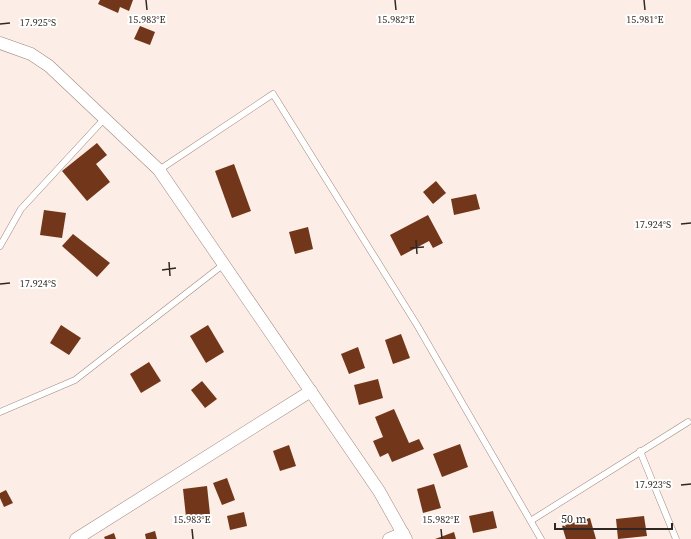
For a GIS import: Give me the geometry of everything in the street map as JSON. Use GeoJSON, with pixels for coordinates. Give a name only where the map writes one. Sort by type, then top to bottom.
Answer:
{"type":"FeatureCollection","features":[{"type":"Feature","properties":{"kind":"street"},"geometry":{"type":"LineString","coordinates":[[0,43],[31,54],[49,66],[159,170],[379,491],[404,536],[389,539]]}},
{"type":"Feature","properties":{"kind":"street"},"geometry":{"type":"LineString","coordinates":[[76,539],[311,391]]}},
{"type":"Feature","properties":{"kind":"lane"},"geometry":{"type":"LineString","coordinates":[[159,170],[274,94],[417,325],[532,520],[541,539]]}},
{"type":"Feature","properties":{"kind":"lane"},"geometry":{"type":"LineString","coordinates":[[0,246],[21,209],[105,118]]}},
{"type":"Feature","properties":{"kind":"lane"},"geometry":{"type":"LineString","coordinates":[[0,412],[75,380],[224,264]]}},
{"type":"Feature","properties":{"kind":"lane"},"geometry":{"type":"LineString","coordinates":[[532,520],[688,422]]}},
{"type":"Feature","properties":{"kind":"lane"},"geometry":{"type":"LineString","coordinates":[[640,451],[676,539]]}},
{"type":"Feature","properties":{"kind":"building"},"geometry":{"type":"Polygon","coordinates":[[[100,0],[133,0],[129,11],[120,7],[118,13],[98,4],[100,0]]]}},
{"type":"Feature","properties":{"kind":"building"},"geometry":{"type":"Polygon","coordinates":[[[140,26],[155,32],[150,45],[134,39],[140,26]]]}},
{"type":"Feature","properties":{"kind":"building"},"geometry":{"type":"Polygon","coordinates":[[[97,143],[107,155],[96,164],[110,182],[87,201],[62,171],[97,143]]]}},
{"type":"Feature","properties":{"kind":"building"},"geometry":{"type":"Polygon","coordinates":[[[234,164],[251,211],[232,218],[215,171],[234,164]]]}},
{"type":"Feature","properties":{"kind":"building"},"geometry":{"type":"Polygon","coordinates":[[[436,181],[446,193],[433,204],[423,192],[436,181]]]}},
{"type":"Feature","properties":{"kind":"building"},"geometry":{"type":"Polygon","coordinates":[[[476,194],[480,209],[454,215],[451,199],[476,194]]]}},
{"type":"Feature","properties":{"kind":"building"},"geometry":{"type":"Polygon","coordinates":[[[44,210],[66,213],[62,238],[40,235],[44,210]]]}},
{"type":"Feature","properties":{"kind":"building"},"geometry":{"type":"Polygon","coordinates":[[[428,215],[443,243],[433,248],[429,241],[401,256],[390,235],[428,215]]]}},
{"type":"Feature","properties":{"kind":"building"},"geometry":{"type":"Polygon","coordinates":[[[308,227],[313,249],[295,254],[289,232],[308,227]]]}},
{"type":"Feature","properties":{"kind":"building"},"geometry":{"type":"Polygon","coordinates":[[[73,234],[110,263],[97,277],[62,246],[73,234]]]}},
{"type":"Feature","properties":{"kind":"building"},"geometry":{"type":"Polygon","coordinates":[[[61,325],[81,338],[69,355],[50,343],[61,325]]]}},
{"type":"Feature","properties":{"kind":"building"},"geometry":{"type":"Polygon","coordinates":[[[208,325],[224,352],[206,363],[190,336],[208,325]]]}},
{"type":"Feature","properties":{"kind":"building"},"geometry":{"type":"Polygon","coordinates":[[[401,334],[410,358],[393,364],[385,340],[401,334]]]}},
{"type":"Feature","properties":{"kind":"building"},"geometry":{"type":"Polygon","coordinates":[[[358,347],[365,368],[349,374],[341,354],[358,347]]]}},
{"type":"Feature","properties":{"kind":"building"},"geometry":{"type":"Polygon","coordinates":[[[149,362],[161,381],[141,393],[130,374],[149,362]]]}},
{"type":"Feature","properties":{"kind":"building"},"geometry":{"type":"Polygon","coordinates":[[[378,379],[383,398],[359,405],[354,385],[378,379]]]}},
{"type":"Feature","properties":{"kind":"building"},"geometry":{"type":"Polygon","coordinates":[[[202,381],[217,399],[205,408],[191,390],[202,381]]]}},
{"type":"Feature","properties":{"kind":"building"},"geometry":{"type":"Polygon","coordinates":[[[394,409],[409,443],[419,439],[424,449],[392,462],[388,453],[380,457],[373,441],[383,437],[375,417],[394,409]]]}},
{"type":"Feature","properties":{"kind":"building"},"geometry":{"type":"Polygon","coordinates":[[[460,444],[468,467],[442,477],[433,454],[460,444]]]}},
{"type":"Feature","properties":{"kind":"building"},"geometry":{"type":"Polygon","coordinates":[[[289,445],[296,466],[280,471],[273,451],[289,445]]]}},
{"type":"Feature","properties":{"kind":"building"},"geometry":{"type":"Polygon","coordinates":[[[227,478],[235,500],[222,505],[213,483],[227,478]]]}},
{"type":"Feature","properties":{"kind":"building"},"geometry":{"type":"Polygon","coordinates":[[[434,484],[441,508],[423,513],[417,489],[434,484]]]}},
{"type":"Feature","properties":{"kind":"building"},"geometry":{"type":"Polygon","coordinates":[[[207,486],[210,514],[186,517],[183,489],[207,486]]]}},
{"type":"Feature","properties":{"kind":"building"},"geometry":{"type":"Polygon","coordinates":[[[6,490],[13,503],[4,507],[0,498],[0,493],[6,490]]]}},
{"type":"Feature","properties":{"kind":"building"},"geometry":{"type":"Polygon","coordinates":[[[493,511],[497,528],[473,533],[469,516],[493,511]]]}},
{"type":"Feature","properties":{"kind":"building"},"geometry":{"type":"Polygon","coordinates":[[[244,512],[247,526],[230,530],[227,516],[244,512]]]}},
{"type":"Feature","properties":{"kind":"building"},"geometry":{"type":"Polygon","coordinates":[[[644,516],[647,536],[618,539],[616,519],[644,516]]]}},
{"type":"Feature","properties":{"kind":"building"},"geometry":{"type":"Polygon","coordinates":[[[590,518],[596,539],[566,539],[562,526],[590,518]]]}},
{"type":"Feature","properties":{"kind":"building"},"geometry":{"type":"Polygon","coordinates":[[[155,531],[157,539],[146,539],[145,534],[155,531]]]}},
{"type":"Feature","properties":{"kind":"building"},"geometry":{"type":"Polygon","coordinates":[[[454,532],[456,539],[435,539],[454,532]]]}},
{"type":"Feature","properties":{"kind":"building"},"geometry":{"type":"Polygon","coordinates":[[[114,533],[116,539],[105,539],[104,537],[114,533]]]}}]}
